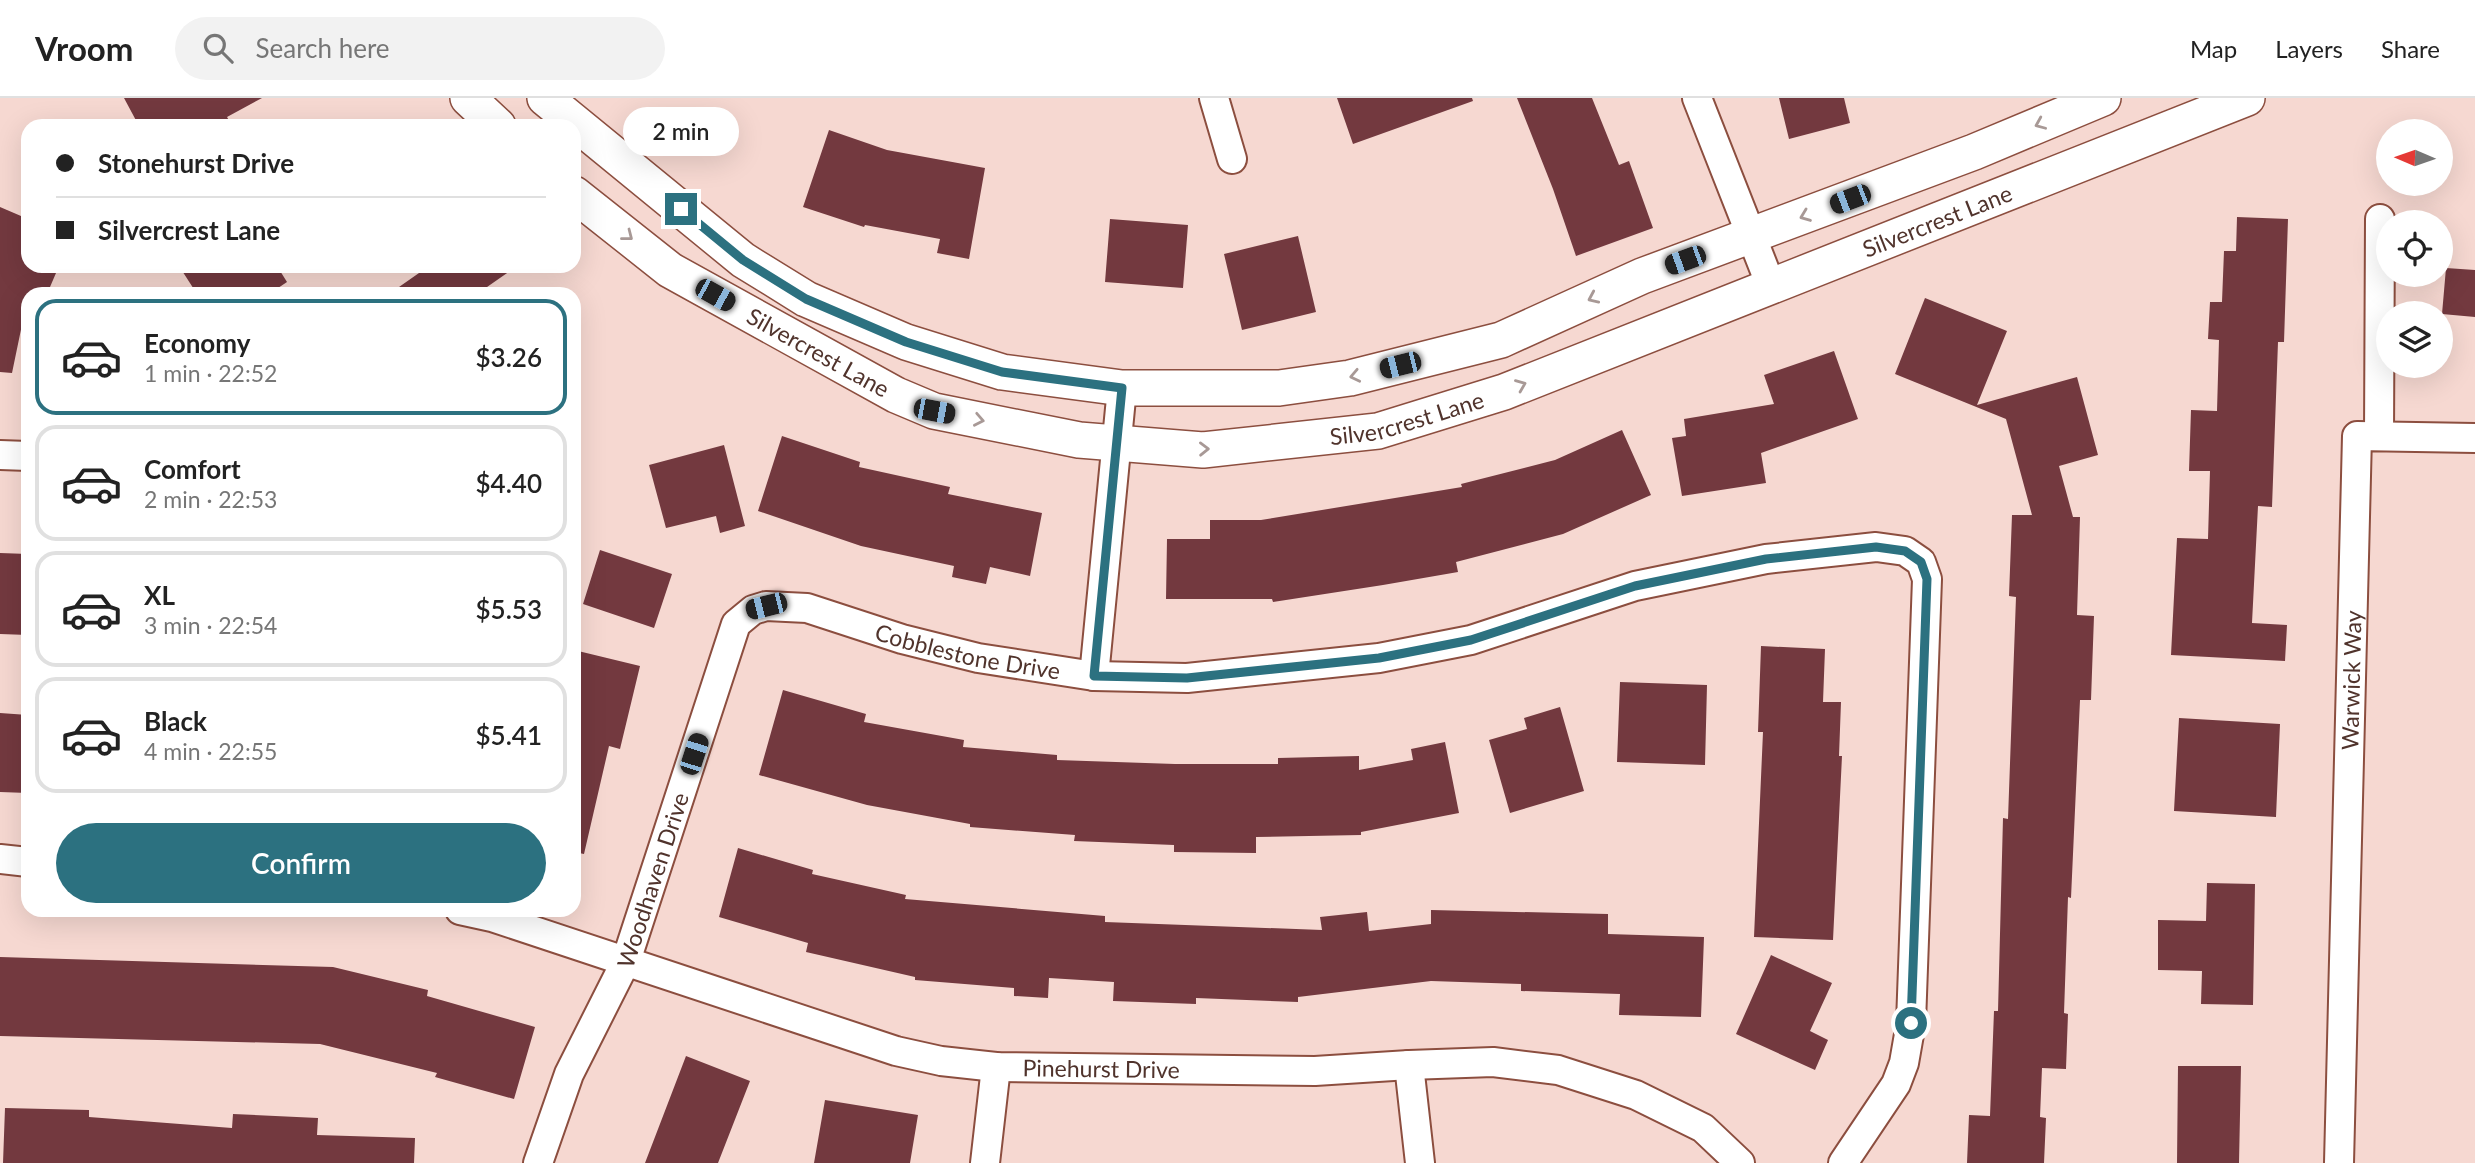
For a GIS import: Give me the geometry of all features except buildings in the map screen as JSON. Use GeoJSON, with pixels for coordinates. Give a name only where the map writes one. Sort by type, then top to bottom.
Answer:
{"type":"FeatureCollection","features":[{"type":"Feature","properties":{"kind":"street"},"geometry":{"type":"LineString","coordinates":[[468,98],[490,119]]}},
{"type":"Feature","properties":{"kind":"street","name":"Silvercrest Lane"},"geometry":{"type":"LineString","coordinates":[[545,98],[571,119]]}},
{"type":"Feature","properties":{"kind":"street"},"geometry":{"type":"LineString","coordinates":[[1214,98],[1232,159]]}},
{"type":"Feature","properties":{"kind":"street"},"geometry":{"type":"LineString","coordinates":[[1697,98],[1771,286]]}},
{"type":"Feature","properties":{"kind":"street","name":"Silvercrest Lane"},"geometry":{"type":"LineString","coordinates":[[581,127],[743,260],[806,299],[906,342],[1002,372],[1122,388],[1279,388],[1350,378],[1501,340],[1642,276],[1974,152],[2103,98]]}},
{"type":"Feature","properties":{"kind":"street","name":"Silvercrest Lane"},"geometry":{"type":"LineString","coordinates":[[581,200],[670,270],[896,395],[934,411],[1079,440],[1203,450],[1378,432],[1504,392],[2247,98]]}},
{"type":"Feature","properties":{"kind":"street"},"geometry":{"type":"LineString","coordinates":[[2380,287],[2379,436],[2475,438]]}},
{"type":"Feature","properties":{"kind":"street"},"geometry":{"type":"LineString","coordinates":[[1094,676],[1122,388]]}},
{"type":"Feature","properties":{"kind":"street","name":"Warwick Way"},"geometry":{"type":"LineString","coordinates":[[2339,1163],[2357,436],[2379,436]]}},
{"type":"Feature","properties":{"kind":"street"},"geometry":{"type":"LineString","coordinates":[[0,455],[21,456]]}},
{"type":"Feature","properties":{"kind":"street","name":"Cobblestone Drive"},"geometry":{"type":"LineString","coordinates":[[766,606],[807,608],[902,639],[978,658],[1094,676],[1187,678],[1379,658],[1471,640],[1635,586],[1766,559],[1876,547],[1905,551],[1921,562],[1927,579],[1911,1023],[1904,1063],[1896,1084],[1843,1163]]}},
{"type":"Feature","properties":{"kind":"street","name":"Woodhaven Drive"},"geometry":{"type":"LineString","coordinates":[[538,1163],[569,1074],[626,961],[736,624],[753,610],[766,606]]}},
{"type":"Feature","properties":{"kind":"street"},"geometry":{"type":"LineString","coordinates":[[0,859],[21,861]]}},
{"type":"Feature","properties":{"kind":"street","name":"Pinehurst Drive"},"geometry":{"type":"LineString","coordinates":[[492,917],[896,1051],[941,1061],[996,1067],[1315,1071],[1493,1062],[1558,1070],[1636,1095],[1703,1128],[1740,1163]]}},
{"type":"Feature","properties":{"kind":"street"},"geometry":{"type":"LineString","coordinates":[[1409,1065],[1420,1163]]}},
{"type":"Feature","properties":{"kind":"street"},"geometry":{"type":"LineString","coordinates":[[985,1163],[996,1067]]}},
{"type":"Feature","properties":{"kind":"route"},"geometry":{"type":"LineString","coordinates":[[681,209],[743,260],[806,299],[906,342],[1002,372],[1122,388],[1094,676],[1187,678],[1379,658],[1471,640],[1635,586],[1766,559],[1876,547],[1905,551],[1921,562],[1927,579],[1911,1023]]}}]}
